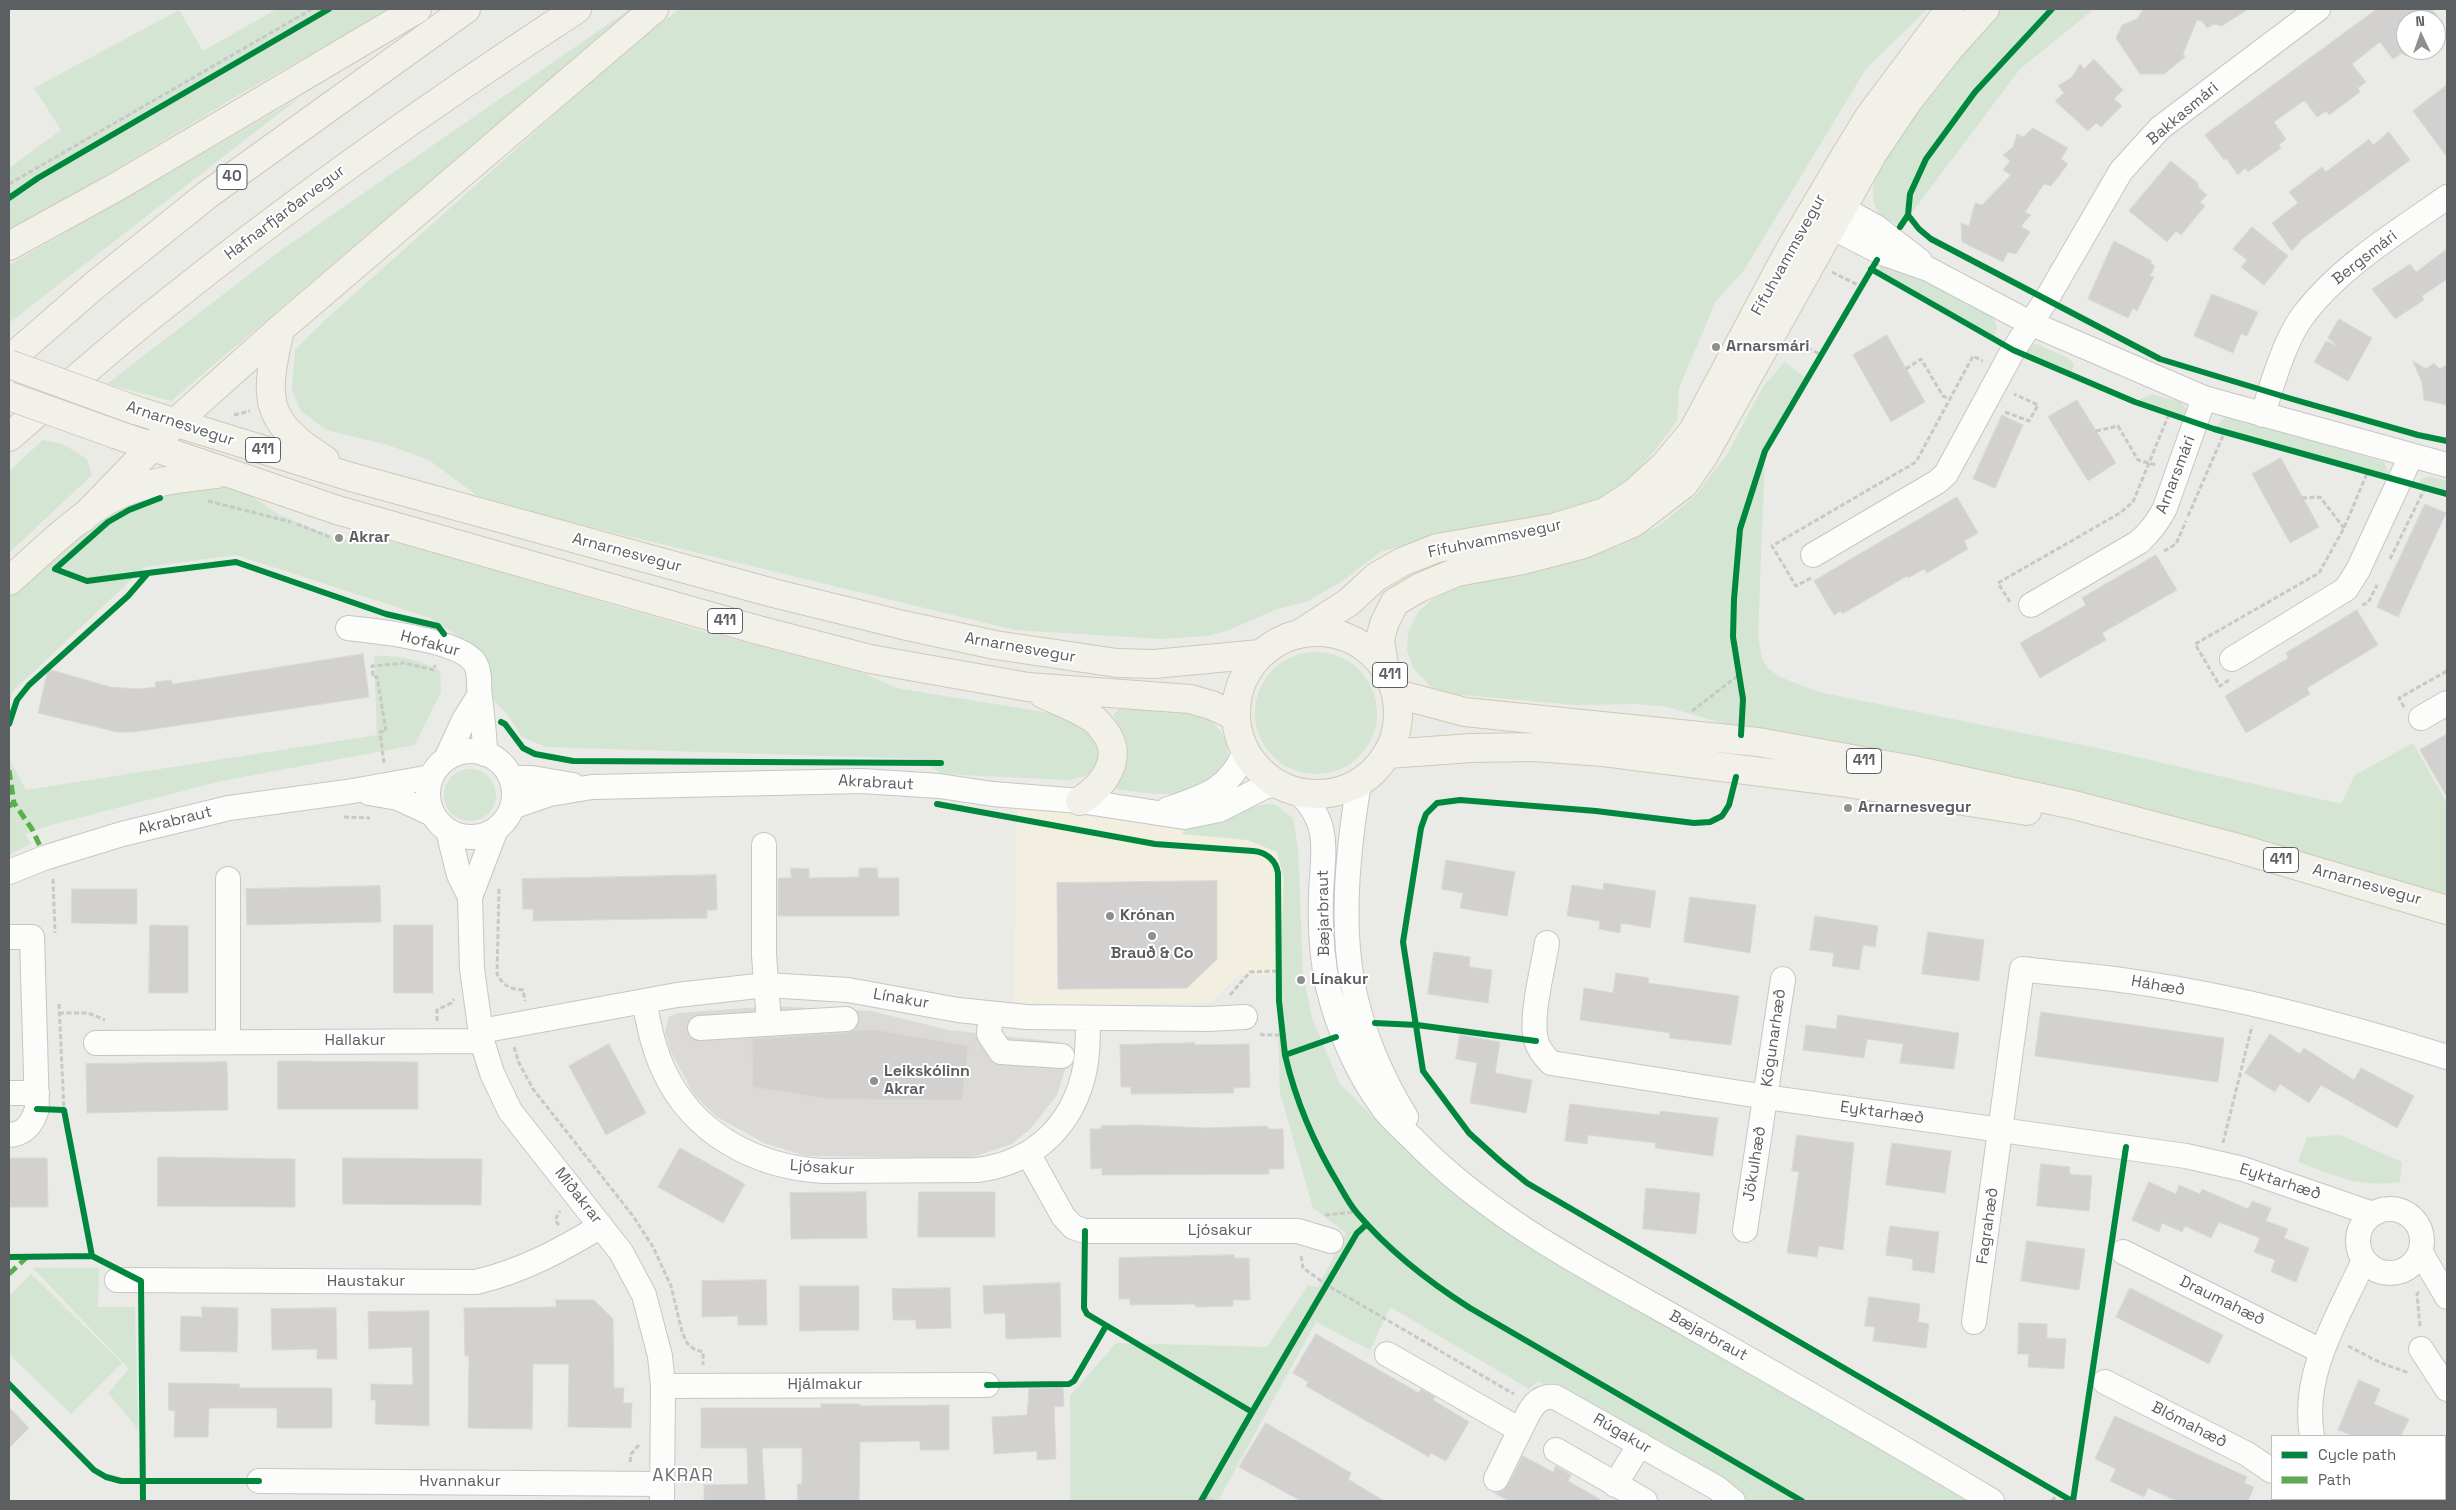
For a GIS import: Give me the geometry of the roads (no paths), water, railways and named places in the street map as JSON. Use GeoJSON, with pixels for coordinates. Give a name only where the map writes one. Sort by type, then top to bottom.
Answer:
{"type":"FeatureCollection","features":[{"type":"Feature","properties":{"kind":"main road"},"geometry":{"type":"LineString","coordinates":[[9,246],[135,177],[417,9]]}},
{"type":"Feature","properties":{"kind":"main road","name":"40"},"geometry":{"type":"LineString","coordinates":[[9,360],[95,285],[207,195],[466,9]]}},
{"type":"Feature","properties":{"kind":"main road","name":"Hafnarfjarðarvegur"},"geometry":{"type":"LineString","coordinates":[[9,437],[126,337],[237,248],[390,136],[577,9]]}},
{"type":"Feature","properties":{"kind":"main road"},"geometry":{"type":"LineString","coordinates":[[9,582],[83,518],[176,422],[280,328],[654,9]]}},
{"type":"Feature","properties":{"kind":"main road","name":"Fífuhvammsvegur"},"geometry":{"type":"LineString","coordinates":[[1384,666],[1380,640],[1384,624],[1396,602],[1419,588],[1457,572],[1523,560],[1584,544],[1632,522],[1684,484],[1704,455],[1825,212],[1869,117],[1950,9]]}},
{"type":"Feature","properties":{"kind":"main road","name":"Fífuhvammsvegur"},"geometry":{"type":"LineString","coordinates":[[1302,633],[1349,602],[1376,576],[1402,562],[1437,548],[1553,528],[1606,512],[1634,493],[1664,466],[1693,431],[1825,212],[1872,153],[1908,101],[1985,9]]}},
{"type":"Feature","properties":{"kind":"main road"},"geometry":{"type":"LineString","coordinates":[[280,328],[270,377],[271,395],[277,416],[284,428],[299,444],[352,477]]}},
{"type":"Feature","properties":{"kind":"main road","name":"Arnarnesvegur"},"geometry":{"type":"LineString","coordinates":[[9,364],[135,410],[352,477],[773,593],[995,645],[1080,660],[1117,663],[1154,664],[1260,654]]}},
{"type":"Feature","properties":{"kind":"main road","name":"Arnarnesvegur"},"geometry":{"type":"LineString","coordinates":[[9,396],[225,474],[337,510],[758,630],[870,659],[1028,687],[1190,699],[1211,705],[1235,716]]}},
{"type":"Feature","properties":{"kind":"main road"},"geometry":{"type":"LineString","coordinates":[[83,518],[114,497],[133,490],[182,478],[225,474]]}},
{"type":"Feature","properties":{"kind":"main road","name":"Arnarnesvegur"},"geometry":{"type":"LineString","coordinates":[[1325,632],[1347,637],[1368,649],[1384,666],[1397,694],[1398,725],[1388,754],[1375,770],[1359,783],[1340,791],[1319,794],[1288,789],[1259,770],[1244,751],[1238,734],[1235,716],[1238,693],[1243,679],[1260,654],[1279,640],[1302,633],[1325,632]]}},
{"type":"Feature","properties":{"kind":"main road"},"geometry":{"type":"LineString","coordinates":[[1028,687],[1096,720],[1110,739],[1112,760],[1107,776],[1093,793],[1080,801]]}},
{"type":"Feature","properties":{"kind":"main road","name":"Arnarnesvegur"},"geometry":{"type":"LineString","coordinates":[[1397,694],[1465,712],[1758,742],[1914,770],[2021,792],[2234,847],[2447,910]]}},
{"type":"Feature","properties":{"kind":"main road","name":"Arnarnesvegur"},"geometry":{"type":"LineString","coordinates":[[1388,754],[1471,748],[1535,747],[1603,752],[1822,780],[2021,810],[2073,816],[2113,817]]}},
{"type":"Feature","properties":{"kind":"street","name":"Bakkasmári"},"geometry":{"type":"LineString","coordinates":[[2030,323],[2121,171],[2160,128],[2318,9]]}},
{"type":"Feature","properties":{"kind":"street","name":"Bergsmári"},"geometry":{"type":"LineString","coordinates":[[2263,415],[2269,392],[2292,335],[2304,314],[2344,272],[2447,197]]}},
{"type":"Feature","properties":{"kind":"street"},"geometry":{"type":"LineString","coordinates":[[1825,212],[1882,253],[1928,269],[2030,323],[2204,398],[2447,465]]}},
{"type":"Feature","properties":{"kind":"street"},"geometry":{"type":"LineString","coordinates":[[1813,555],[1937,482],[1946,474],[2030,323]]}},
{"type":"Feature","properties":{"kind":"street","name":"Arnarsmári"},"geometry":{"type":"LineString","coordinates":[[2032,605],[2132,547],[2149,533],[2158,522],[2165,508],[2204,398]]}},
{"type":"Feature","properties":{"kind":"street"},"geometry":{"type":"LineString","coordinates":[[2232,659],[2346,589],[2358,570],[2411,456]]}},
{"type":"Feature","properties":{"kind":"street","name":"Hofakur"},"geometry":{"type":"LineString","coordinates":[[348,628],[387,633],[442,644],[464,652],[476,665],[484,720],[486,754]]}},
{"type":"Feature","properties":{"kind":"street"},"geometry":{"type":"LineString","coordinates":[[446,759],[458,753],[472,751],[486,754],[496,759],[511,778],[514,792],[512,807],[506,820],[496,829],[485,835],[472,838],[460,836],[440,823],[428,802],[428,789],[431,777],[446,759],[464,720],[480,696]]}},
{"type":"Feature","properties":{"kind":"street"},"geometry":{"type":"LineString","coordinates":[[2421,718],[2447,703]]}},
{"type":"Feature","properties":{"kind":"street"},"geometry":{"type":"LineString","coordinates":[[1157,813],[1217,789],[1232,776],[1244,751]]}},
{"type":"Feature","properties":{"kind":"street","name":"Akrabraut"},"geometry":{"type":"LineString","coordinates":[[9,872],[52,855],[169,821],[229,808],[347,792],[431,777]]}},
{"type":"Feature","properties":{"kind":"street","name":"Akrabraut"},"geometry":{"type":"LineString","coordinates":[[511,778],[532,778],[592,787]]}},
{"type":"Feature","properties":{"kind":"street","name":"Akrabraut"},"geometry":{"type":"LineString","coordinates":[[512,807],[550,794],[592,787],[862,781],[939,786],[993,794],[1080,801],[1184,817],[1219,810],[1266,786],[1288,789]]}},
{"type":"Feature","properties":{"kind":"street","name":"Bæjarbraut"},"geometry":{"type":"LineString","coordinates":[[1359,783],[1349,878],[1348,925],[1351,979],[1357,1003],[1380,1065],[1398,1104],[1432,1159]]}},
{"type":"Feature","properties":{"kind":"street","name":"Bæjarbraut"},"geometry":{"type":"LineString","coordinates":[[1288,789],[1310,804],[1318,818],[1324,837],[1321,923],[1327,981],[1351,1054],[1384,1109],[1432,1159],[1490,1205],[1550,1247],[1876,1431],[1992,1501]]}},
{"type":"Feature","properties":{"kind":"street","name":"Akrabraut"},"geometry":{"type":"LineString","coordinates":[[347,792],[398,798],[440,823]]}},
{"type":"Feature","properties":{"kind":"street","name":"Miðakrar"},"geometry":{"type":"LineString","coordinates":[[440,823],[459,875],[470,898]]}},
{"type":"Feature","properties":{"kind":"street","name":"Miðakrar"},"geometry":{"type":"LineString","coordinates":[[496,829],[470,898],[472,969],[481,1036],[492,1073],[510,1111],[601,1226],[634,1272],[644,1295],[655,1330],[662,1386],[662,1492]]}},
{"type":"Feature","properties":{"kind":"street"},"geometry":{"type":"LineString","coordinates":[[764,846],[766,985],[769,1022]]}},
{"type":"Feature","properties":{"kind":"street"},"geometry":{"type":"LineString","coordinates":[[228,879],[228,1041]]}},
{"type":"Feature","properties":{"kind":"street"},"geometry":{"type":"LineString","coordinates":[[9,937],[32,937],[37,1093],[37,1109],[32,1123],[19,1134],[9,1134]]}},
{"type":"Feature","properties":{"kind":"street","name":"Eyktarhæð"},"geometry":{"type":"LineString","coordinates":[[1547,943],[1534,1025],[1536,1041],[1542,1054],[1551,1063],[1766,1097],[2186,1156],[2219,1164],[2334,1199],[2366,1222]]}},
{"type":"Feature","properties":{"kind":"street","name":"Háhæð"},"geometry":{"type":"LineString","coordinates":[[2002,1129],[2022,969],[2135,982],[2257,1005],[2372,1034],[2447,1057]]}},
{"type":"Feature","properties":{"kind":"street","name":"Kögunarhæð"},"geometry":{"type":"LineString","coordinates":[[1766,1097],[1783,979]]}},
{"type":"Feature","properties":{"kind":"street","name":"Línakur"},"geometry":{"type":"LineString","coordinates":[[481,1036],[529,1022],[644,1001],[766,985],[848,990],[991,1014],[1088,1019],[1208,1019],[1245,1017]]}},
{"type":"Feature","properties":{"kind":"street","name":"Ljósakur"},"geometry":{"type":"LineString","coordinates":[[644,1001],[650,1032],[659,1058],[668,1078],[686,1106],[708,1128],[725,1141],[762,1160],[803,1170],[961,1171],[993,1168],[1029,1154],[1041,1146],[1058,1128],[1075,1099],[1085,1068],[1088,1019]]}},
{"type":"Feature","properties":{"kind":"street"},"geometry":{"type":"LineString","coordinates":[[991,1014],[989,1034],[1001,1052],[1062,1056]]}},
{"type":"Feature","properties":{"kind":"street"},"geometry":{"type":"LineString","coordinates":[[700,1028],[769,1022],[846,1019]]}},
{"type":"Feature","properties":{"kind":"street","name":"Hallakur"},"geometry":{"type":"LineString","coordinates":[[96,1043],[481,1036]]}},
{"type":"Feature","properties":{"kind":"street"},"geometry":{"type":"LineString","coordinates":[[9,1093],[37,1093]]}},
{"type":"Feature","properties":{"kind":"street","name":"Jökulhæð"},"geometry":{"type":"LineString","coordinates":[[1744,1230],[1766,1097]]}},
{"type":"Feature","properties":{"kind":"street","name":"Fagrahæð"},"geometry":{"type":"LineString","coordinates":[[1974,1322],[2002,1129]]}},
{"type":"Feature","properties":{"kind":"street","name":"Ljósakur"},"geometry":{"type":"LineString","coordinates":[[1029,1154],[1063,1216],[1072,1227],[1085,1231],[1298,1230],[1331,1241]]}},
{"type":"Feature","properties":{"kind":"street"},"geometry":{"type":"LineString","coordinates":[[2392,1209],[2402,1211],[2411,1216],[2422,1233],[2414,1261],[2398,1273],[2372,1266],[2358,1240],[2366,1222],[2392,1209]]}},
{"type":"Feature","properties":{"kind":"street","name":"Haustakur"},"geometry":{"type":"LineString","coordinates":[[117,1280],[476,1282],[500,1276],[542,1260],[601,1226]]}},
{"type":"Feature","properties":{"kind":"street","name":"Draumahæð"},"geometry":{"type":"LineString","coordinates":[[2122,1252],[2331,1347]]}},
{"type":"Feature","properties":{"kind":"street"},"geometry":{"type":"LineString","coordinates":[[2414,1261],[2447,1296]]}},
{"type":"Feature","properties":{"kind":"street"},"geometry":{"type":"LineString","coordinates":[[2312,1435],[2310,1413],[2314,1375],[2331,1347],[2342,1309],[2372,1266]]}},
{"type":"Feature","properties":{"kind":"street"},"geometry":{"type":"LineString","coordinates":[[2422,1349],[2443,1383]]}},
{"type":"Feature","properties":{"kind":"street"},"geometry":{"type":"LineString","coordinates":[[1387,1354],[1520,1430],[1496,1479]]}},
{"type":"Feature","properties":{"kind":"street","name":"Blómahæð"},"geometry":{"type":"LineString","coordinates":[[2105,1382],[2247,1454],[2271,1470]]}},
{"type":"Feature","properties":{"kind":"street","name":"Hjálmakur"},"geometry":{"type":"LineString","coordinates":[[662,1386],[987,1385]]}},
{"type":"Feature","properties":{"kind":"street","name":"Rúgakur"},"geometry":{"type":"LineString","coordinates":[[1520,1430],[1533,1406],[1544,1397],[1555,1397],[1717,1488],[1733,1501]]}},
{"type":"Feature","properties":{"kind":"street"},"geometry":{"type":"LineString","coordinates":[[1616,1484],[1640,1444]]}},
{"type":"Feature","properties":{"kind":"street"},"geometry":{"type":"LineString","coordinates":[[1556,1450],[1645,1501]]}},
{"type":"Feature","properties":{"kind":"street","name":"Hvannakur"},"geometry":{"type":"LineString","coordinates":[[259,1481],[630,1483],[662,1492]]}},
{"type":"Feature","properties":{"kind":"place","name":"Arnarsmári"},"geometry":{"type":"Point","coordinates":[1716,347]}},
{"type":"Feature","properties":{"kind":"place","name":"Akrar"},"geometry":{"type":"Point","coordinates":[339,538]}},
{"type":"Feature","properties":{"kind":"place","name":"Arnarnesvegur"},"geometry":{"type":"Point","coordinates":[1848,808]}},
{"type":"Feature","properties":{"kind":"place","name":"Krónan"},"geometry":{"type":"Point","coordinates":[1110,916]}},
{"type":"Feature","properties":{"kind":"place","name":"Brauð & Co"},"geometry":{"type":"Point","coordinates":[1152,936]}},
{"type":"Feature","properties":{"kind":"place","name":"Línakur"},"geometry":{"type":"Point","coordinates":[1301,980]}},
{"type":"Feature","properties":{"kind":"place","name":"Leikskólinn Akrar"},"geometry":{"type":"Point","coordinates":[874,1081]}},
{"type":"Feature","properties":{"kind":"district","name":"AKRAR"},"geometry":{"type":"Point","coordinates":[683,1476]}}]}
